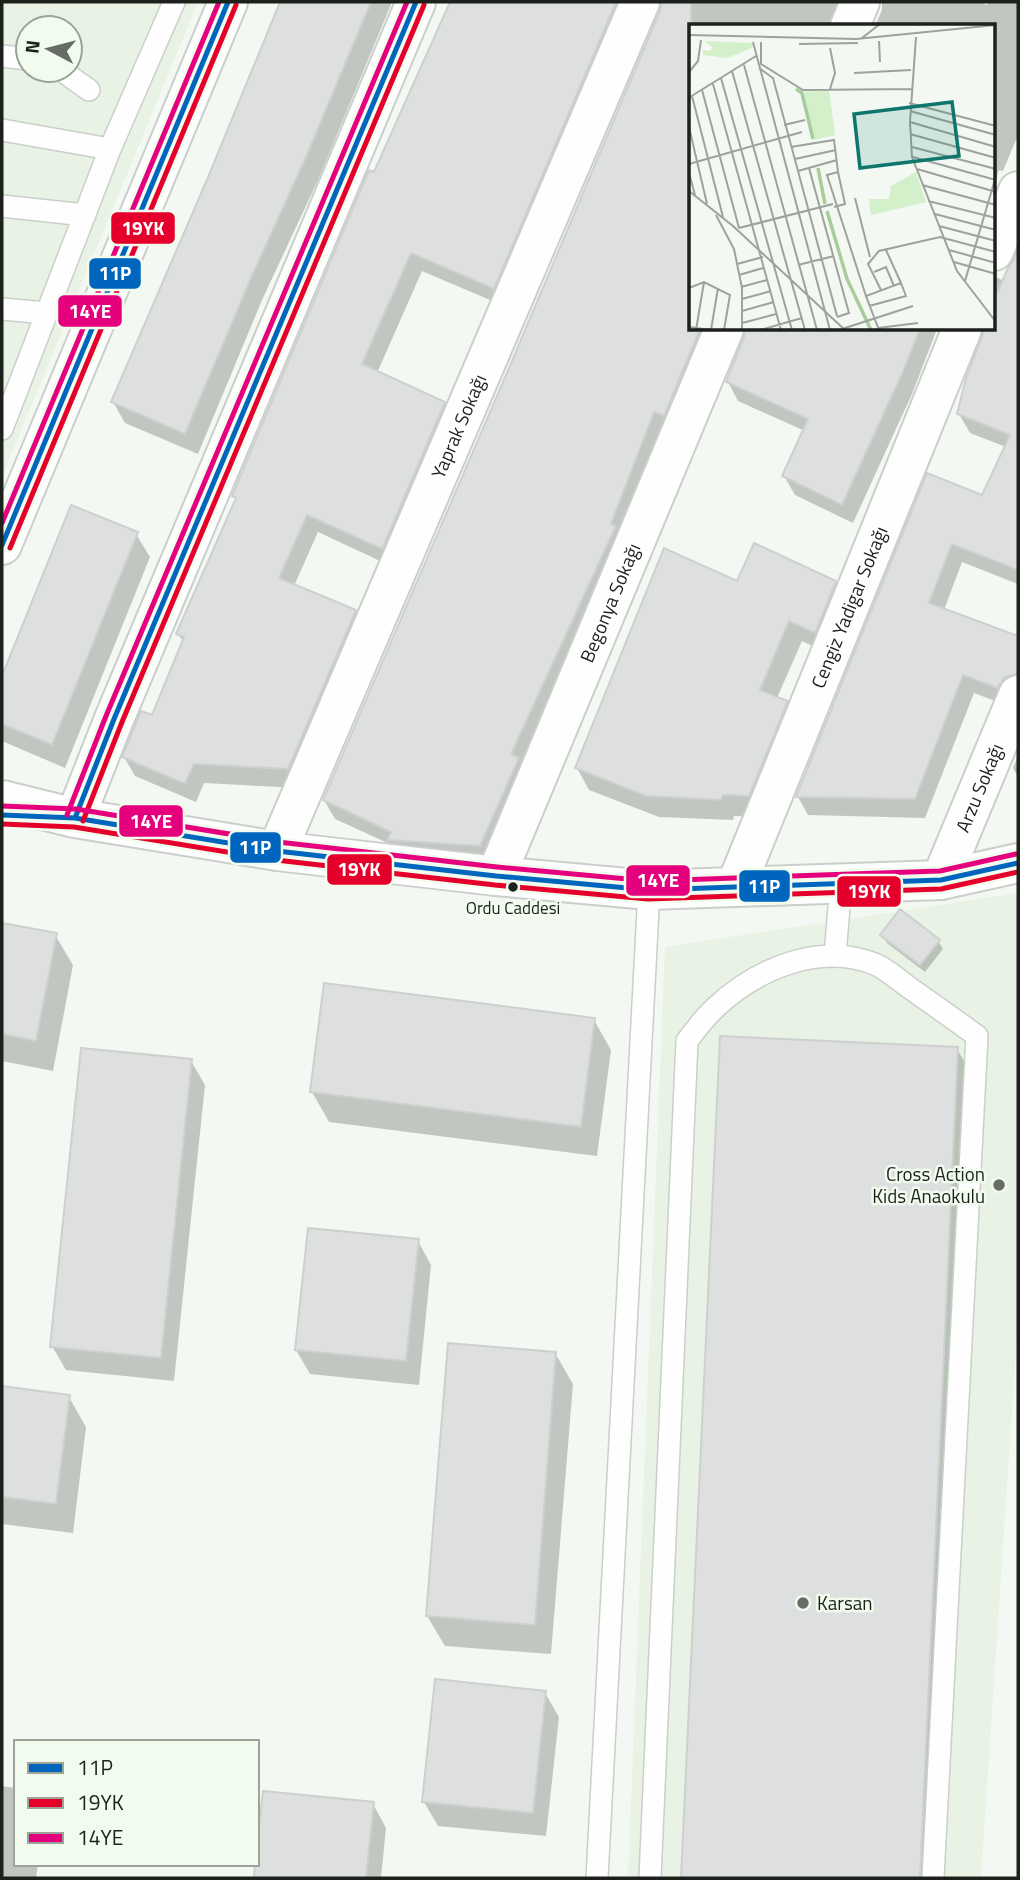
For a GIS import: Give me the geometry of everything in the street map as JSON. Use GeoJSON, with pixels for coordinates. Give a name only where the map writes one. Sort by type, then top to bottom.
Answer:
{"type":"FeatureCollection","features":[{"type":"Feature","properties":{"kind":"main road"},"geometry":{"type":"LineString","coordinates":[[2,545],[228,2]]}},
{"type":"Feature","properties":{"kind":"main road"},"geometry":{"type":"LineString","coordinates":[[75,818],[119,706],[416,2]]}},
{"type":"Feature","properties":{"kind":"main road","name":"Yaprak Sokağı"},"geometry":{"type":"LineString","coordinates":[[276,851],[640,2]]}},
{"type":"Feature","properties":{"kind":"main road"},"geometry":{"type":"LineString","coordinates":[[851,24],[860,2]]}},
{"type":"Feature","properties":{"kind":"main road"},"geometry":{"type":"LineString","coordinates":[[996,246],[1018,191]]}},
{"type":"Feature","properties":{"kind":"main road","name":"Begonya Sokağı"},"geometry":{"type":"LineString","coordinates":[[496,876],[723,331]]}},
{"type":"Feature","properties":{"kind":"main road","name":"Cengiz Yadigar Sokağı"},"geometry":{"type":"LineString","coordinates":[[736,886],[961,331]]}},
{"type":"Feature","properties":{"kind":"main road","name":"Arzu Sokağı"},"geometry":{"type":"LineString","coordinates":[[941,880],[1018,695]]}},
{"type":"Feature","properties":{"kind":"main road"},"geometry":{"type":"LineString","coordinates":[[2,800],[75,818],[276,851],[649,890],[941,880],[1018,863]]}},
{"type":"Feature","properties":{"kind":"main road"},"geometry":{"type":"LineString","coordinates":[[2,815],[75,818]]}},
{"type":"Feature","properties":{"kind":"lane"},"geometry":{"type":"LineString","coordinates":[[2,429],[7,402],[47,313],[110,149],[174,2]]}},
{"type":"Feature","properties":{"kind":"lane"},"geometry":{"type":"LineString","coordinates":[[81,84],[89,90]]}},
{"type":"Feature","properties":{"kind":"lane"},"geometry":{"type":"LineString","coordinates":[[2,130],[110,149]]}},
{"type":"Feature","properties":{"kind":"lane"},"geometry":{"type":"LineString","coordinates":[[2,206],[85,215]]}},
{"type":"Feature","properties":{"kind":"lane"},"geometry":{"type":"LineString","coordinates":[[2,309],[47,313]]}},
{"type":"Feature","properties":{"kind":"lane"},"geometry":{"type":"LineString","coordinates":[[835,956],[841,883]]}},
{"type":"Feature","properties":{"kind":"lane"},"geometry":{"type":"LineString","coordinates":[[597,1878],[649,890]]}},
{"type":"Feature","properties":{"kind":"lane"},"geometry":{"type":"LineString","coordinates":[[650,1878],[687,1041],[715,1007],[752,980],[793,962],[813,957],[835,956],[879,966],[977,1036],[933,1878]]}},
{"type":"Feature","properties":{"kind":"shaded area"},"geometry":{"type":"Polygon","coordinates":[[[2,2],[198,2],[2,477],[2,2]]]}},
{"type":"Feature","properties":{"kind":"shaded area"},"geometry":{"type":"Polygon","coordinates":[[[1018,893],[1018,1319],[981,1878],[628,1878],[665,947],[1018,893]]]}},
{"type":"Feature","properties":{"kind":"building"},"geometry":{"type":"Polygon","coordinates":[[[280,2],[371,2],[185,434],[111,402],[280,2]]]}},
{"type":"Feature","properties":{"kind":"building"},"geometry":{"type":"Polygon","coordinates":[[[450,2],[616,2],[494,289],[411,253],[362,364],[445,402],[382,549],[307,515],[279,578],[356,610],[288,769],[194,764],[185,784],[122,757],[141,711],[152,715],[184,637],[176,634],[236,498],[232,496],[369,170],[374,172],[450,2]]]}},
{"type":"Feature","properties":{"kind":"building"},"geometry":{"type":"Polygon","coordinates":[[[661,2],[691,2],[689,331],[699,331],[664,416],[654,412],[611,524],[616,526],[511,754],[519,758],[480,846],[387,840],[391,832],[323,800],[660,11],[661,2]]]}},
{"type":"Feature","properties":{"kind":"building"},"geometry":{"type":"Polygon","coordinates":[[[1018,249],[1018,570],[952,544],[929,603],[1018,636],[1018,674],[1005,677],[997,688],[963,675],[915,799],[796,797],[927,473],[982,495],[1010,435],[957,414],[983,331],[996,331],[996,295],[1018,249]]]}},
{"type":"Feature","properties":{"kind":"building"},"geometry":{"type":"Polygon","coordinates":[[[745,331],[919,331],[842,505],[782,476],[808,419],[726,382],[745,331]]]}},
{"type":"Feature","properties":{"kind":"building"},"geometry":{"type":"Polygon","coordinates":[[[71,505],[138,532],[52,745],[2,724],[2,676],[71,505]]]}},
{"type":"Feature","properties":{"kind":"building"},"geometry":{"type":"Polygon","coordinates":[[[754,543],[836,581],[815,633],[789,621],[760,690],[788,701],[749,796],[723,795],[721,800],[646,796],[575,768],[664,548],[737,581],[754,543]]]}},
{"type":"Feature","properties":{"kind":"building"},"geometry":{"type":"Polygon","coordinates":[[[900,909],[940,940],[920,965],[880,935],[900,909]]]}},
{"type":"Feature","properties":{"kind":"building"},"geometry":{"type":"Polygon","coordinates":[[[2,923],[57,933],[36,1041],[2,1034],[2,923]]]}},
{"type":"Feature","properties":{"kind":"building"},"geometry":{"type":"Polygon","coordinates":[[[324,983],[595,1018],[581,1127],[310,1092],[324,983]]]}},
{"type":"Feature","properties":{"kind":"building"},"geometry":{"type":"Polygon","coordinates":[[[720,1036],[958,1047],[920,1878],[681,1878],[720,1036]]]}},
{"type":"Feature","properties":{"kind":"building"},"geometry":{"type":"Polygon","coordinates":[[[81,1048],[192,1059],[161,1358],[50,1347],[81,1048]]]}},
{"type":"Feature","properties":{"kind":"building"},"geometry":{"type":"Polygon","coordinates":[[[308,1228],[419,1239],[406,1361],[295,1350],[308,1228]]]}},
{"type":"Feature","properties":{"kind":"building"},"geometry":{"type":"Polygon","coordinates":[[[448,1343],[556,1352],[535,1625],[426,1616],[448,1343]]]}},
{"type":"Feature","properties":{"kind":"building"},"geometry":{"type":"Polygon","coordinates":[[[2,1386],[70,1395],[56,1504],[2,1497],[2,1386]]]}},
{"type":"Feature","properties":{"kind":"building"},"geometry":{"type":"Polygon","coordinates":[[[435,1679],[546,1691],[533,1813],[422,1802],[435,1679]]]}},
{"type":"Feature","properties":{"kind":"building"},"geometry":{"type":"Polygon","coordinates":[[[263,1791],[374,1802],[366,1878],[254,1878],[255,1866],[259,1866],[259,1826],[263,1791]]]}},
{"type":"Feature","properties":{"kind":"transit line","name":"14YE"},"geometry":{"type":"LineString","coordinates":[[2,523],[219,2]]}},
{"type":"Feature","properties":{"kind":"transit line","name":"11P"},"geometry":{"type":"LineString","coordinates":[[2,545],[228,2]]}},
{"type":"Feature","properties":{"kind":"transit line","name":"14YE"},"geometry":{"type":"LineString","coordinates":[[67,815],[106,716],[407,2]]}},
{"type":"Feature","properties":{"kind":"transit line","name":"11P"},"geometry":{"type":"LineString","coordinates":[[75,818],[114,719],[416,2]]}},
{"type":"Feature","properties":{"kind":"transit line","name":"19YK"},"geometry":{"type":"LineString","coordinates":[[10,548],[236,5]]}},
{"type":"Feature","properties":{"kind":"transit line","name":"19YK"},"geometry":{"type":"LineString","coordinates":[[83,821],[122,722],[424,5]]}},
{"type":"Feature","properties":{"kind":"transit line","name":"14YE"},"geometry":{"type":"LineString","coordinates":[[2,806],[76,809],[278,842],[649,881],[940,871],[1016,854]]}},
{"type":"Feature","properties":{"kind":"transit line","name":"11P"},"geometry":{"type":"LineString","coordinates":[[2,815],[75,818],[277,851],[649,890],[941,880],[1018,863]]}},
{"type":"Feature","properties":{"kind":"transit line","name":"19YK"},"geometry":{"type":"LineString","coordinates":[[2,824],[74,827],[276,860],[648,899],[941,889],[1018,872]]}},
{"type":"Feature","properties":{"kind":"place","name":"Ordu Caddesi"},"geometry":{"type":"Point","coordinates":[513,887]}},
{"type":"Feature","properties":{"kind":"place","name":"Cross Action Kids Anaokulu"},"geometry":{"type":"Point","coordinates":[999,1185]}},
{"type":"Feature","properties":{"kind":"place","name":"Karsan"},"geometry":{"type":"Point","coordinates":[803,1603]}}]}
